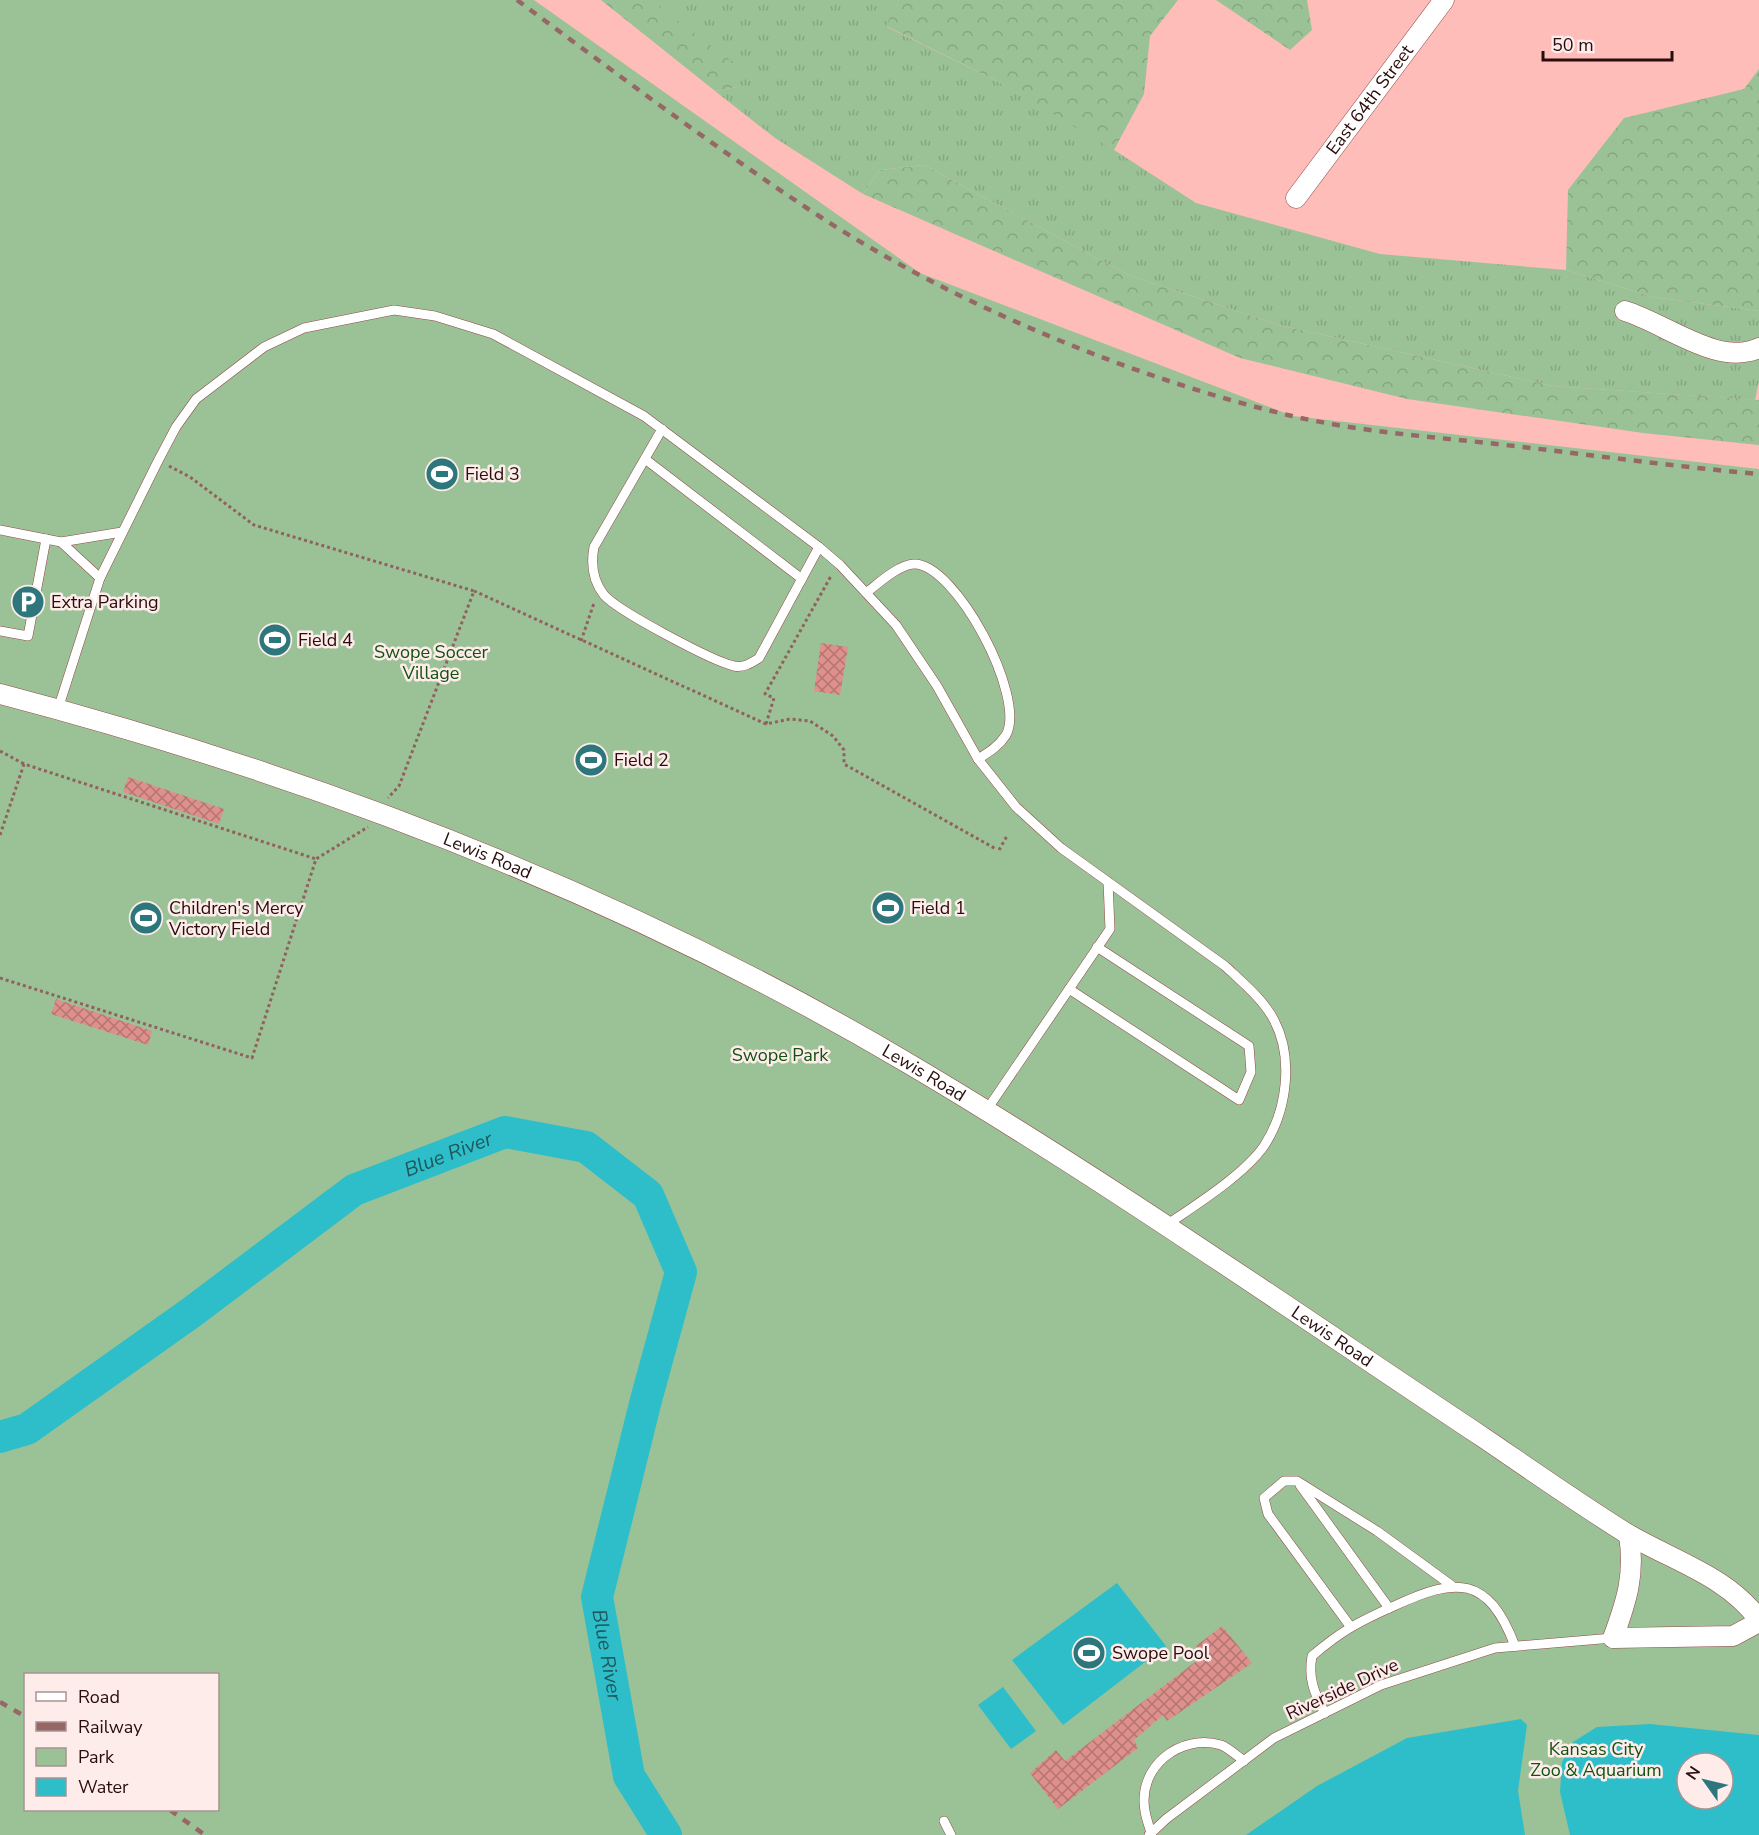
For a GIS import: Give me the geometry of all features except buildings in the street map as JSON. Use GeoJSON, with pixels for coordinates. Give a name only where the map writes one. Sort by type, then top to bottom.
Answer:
{"type":"FeatureCollection","features":[{"type":"Feature","properties":{"kind":"street","name":"East 64th Street"},"geometry":{"type":"LineString","coordinates":[[1296,198],[1444,0]]}},
{"type":"Feature","properties":{"kind":"street"},"geometry":{"type":"LineString","coordinates":[[1625,311],[1649,318],[1712,349],[1739,354],[1759,348]]}},
{"type":"Feature","properties":{"kind":"street","name":"Lewis Road"},"geometry":{"type":"LineString","coordinates":[[0,694],[165,739],[273,774],[492,857],[692,948],[907,1063],[986,1111],[1165,1226],[1629,1535],[1744,1599],[1759,1621],[1733,1636],[1613,1638]]}},
{"type":"Feature","properties":{"kind":"street"},"geometry":{"type":"LineString","coordinates":[[1613,1638],[1625,1606],[1633,1562],[1629,1535]]}},
{"type":"Feature","properties":{"kind":"lane"},"geometry":{"type":"LineString","coordinates":[[58,709],[100,578],[122,532],[176,427],[196,399],[223,375],[264,347],[304,328],[394,310],[435,316],[493,334],[644,416],[819,547],[867,592],[896,625],[937,686],[978,759],[1016,807],[1061,848],[1225,966],[1249,988],[1274,1019],[1284,1052],[1286,1087],[1278,1116],[1263,1147],[1230,1180],[1165,1226]]}},
{"type":"Feature","properties":{"kind":"lane"},"geometry":{"type":"LineString","coordinates":[[662,429],[602,530],[592,558],[597,582],[613,603],[647,625],[732,666],[741,667],[759,658],[819,547]]}},
{"type":"Feature","properties":{"kind":"lane"},"geometry":{"type":"LineString","coordinates":[[645,459],[802,579]]}},
{"type":"Feature","properties":{"kind":"lane"},"geometry":{"type":"LineString","coordinates":[[0,530],[61,542],[122,532]]}},
{"type":"Feature","properties":{"kind":"lane"},"geometry":{"type":"LineString","coordinates":[[0,631],[28,636],[46,539]]}},
{"type":"Feature","properties":{"kind":"lane"},"geometry":{"type":"LineString","coordinates":[[61,542],[100,578]]}},
{"type":"Feature","properties":{"kind":"lane"},"geometry":{"type":"LineString","coordinates":[[867,592],[885,578],[911,564],[924,566],[942,580],[983,633],[1002,676],[1010,719],[1006,734],[996,748],[978,759]]}},
{"type":"Feature","properties":{"kind":"lane"},"geometry":{"type":"LineString","coordinates":[[986,1111],[1110,929],[1108,882]]}},
{"type":"Feature","properties":{"kind":"lane"},"geometry":{"type":"LineString","coordinates":[[1068,989],[1239,1100],[1251,1072],[1249,1046],[1097,947]]}},
{"type":"Feature","properties":{"kind":"lane"},"geometry":{"type":"LineString","coordinates":[[1350,1626],[1269,1514],[1264,1498],[1284,1481],[1297,1481],[1367,1524],[1451,1585],[1469,1589],[1492,1603],[1504,1619],[1515,1647]]}},
{"type":"Feature","properties":{"kind":"lane"},"geometry":{"type":"LineString","coordinates":[[1297,1481],[1389,1608]]}},
{"type":"Feature","properties":{"kind":"lane"},"geometry":{"type":"LineString","coordinates":[[1325,1713],[1314,1693],[1309,1674],[1312,1656],[1350,1626],[1434,1589],[1451,1585]]}},
{"type":"Feature","properties":{"kind":"lane","name":"Riverside Drive"},"geometry":{"type":"LineString","coordinates":[[1150,1834],[1166,1818],[1274,1738],[1381,1685],[1495,1648],[1613,1638]]}},
{"type":"Feature","properties":{"kind":"lane"},"geometry":{"type":"LineString","coordinates":[[1150,1834],[1144,1809],[1147,1784],[1158,1762],[1175,1748],[1198,1742],[1223,1746],[1244,1761]]}},
{"type":"Feature","properties":{"kind":"lane"},"geometry":{"type":"LineString","coordinates":[[944,1821],[951,1835]]}},
{"type":"Feature","properties":{"kind":"path"},"geometry":{"type":"LineString","coordinates":[[168,466],[190,477],[254,525],[474,591],[766,724],[790,718],[810,721],[833,736],[844,750],[844,764],[997,849],[1007,836]]}},
{"type":"Feature","properties":{"kind":"path"},"geometry":{"type":"LineString","coordinates":[[766,724],[774,698],[765,694],[834,571]]}},
{"type":"Feature","properties":{"kind":"path"},"geometry":{"type":"LineString","coordinates":[[388,798],[399,786],[474,591]]}},
{"type":"Feature","properties":{"kind":"path"},"geometry":{"type":"LineString","coordinates":[[0,751],[24,764],[316,859]]}},
{"type":"Feature","properties":{"kind":"path"},"geometry":{"type":"LineString","coordinates":[[0,835],[24,764]]}},
{"type":"Feature","properties":{"kind":"path"},"geometry":{"type":"LineString","coordinates":[[0,978],[252,1058],[316,859],[372,825]]}},
{"type":"Feature","properties":{"kind":"green space","name":"Swope Park"},"geometry":{"type":"Polygon","coordinates":[[[0,0],[534,0],[920,273],[1293,416],[1759,469],[1759,1835],[0,1835],[0,0]]]}},
{"type":"Feature","properties":{"kind":"green space"},"geometry":{"type":"Polygon","coordinates":[[[601,0],[650,0],[738,66],[737,87],[715,91],[601,0]]]}},
{"type":"Feature","properties":{"kind":"green space"},"geometry":{"type":"Polygon","coordinates":[[[650,0],[899,0],[887,27],[995,80],[1088,133],[1196,203],[1380,254],[1566,270],[1653,297],[1759,311],[1759,381],[1755,400],[1553,386],[1283,326],[1128,275],[924,165],[880,170],[863,194],[775,138],[715,91],[737,87],[650,0]]]}},
{"type":"Feature","properties":{"kind":"green space"},"geometry":{"type":"Polygon","coordinates":[[[899,0],[1178,0],[1150,36],[1144,94],[1114,150],[995,80],[886,26],[899,0]]]}},
{"type":"Feature","properties":{"kind":"green space"},"geometry":{"type":"Polygon","coordinates":[[[1216,0],[1307,0],[1312,30],[1290,50],[1216,0]]]}},
{"type":"Feature","properties":{"kind":"green space"},"geometry":{"type":"Polygon","coordinates":[[[1759,69],[1759,311],[1653,297],[1566,270],[1568,190],[1624,118],[1744,89],[1759,69]]]}},
{"type":"Feature","properties":{"kind":"green space"},"geometry":{"type":"Polygon","coordinates":[[[924,165],[1128,275],[1283,326],[1553,386],[1759,400],[1759,445],[1643,433],[1407,399],[1240,358],[863,194],[880,170],[924,165]]]}},
{"type":"Feature","properties":{"kind":"water","name":"Swope Pool"},"geometry":{"type":"Polygon","coordinates":[[[1117,1583],[1166,1646],[1063,1725],[1012,1660],[1117,1583]]]}},
{"type":"Feature","properties":{"kind":"water"},"geometry":{"type":"Polygon","coordinates":[[[1003,1687],[1036,1731],[1011,1749],[978,1705],[1003,1687]]]}},
{"type":"Feature","properties":{"kind":"water"},"geometry":{"type":"Polygon","coordinates":[[[1521,1719],[1527,1725],[1518,1791],[1525,1835],[1246,1835],[1317,1786],[1407,1738],[1521,1719]]]}},
{"type":"Feature","properties":{"kind":"water"},"geometry":{"type":"Polygon","coordinates":[[[1650,1724],[1759,1735],[1759,1835],[1570,1835],[1560,1792],[1562,1762],[1573,1742],[1597,1727],[1650,1724]]]}},
{"type":"Feature","properties":{"kind":"waterway","name":"Blue River"},"geometry":{"type":"LineString","coordinates":[[0,1437],[27,1429],[192,1312],[354,1190],[505,1132],[586,1147],[648,1195],[681,1272],[646,1400],[597,1597],[629,1776],[666,1835]]}},
{"type":"Feature","properties":{"kind":"railway"},"geometry":{"type":"LineString","coordinates":[[517,0],[668,111],[822,218],[931,281],[989,310],[1110,360],[1171,382],[1232,400],[1341,426],[1759,474]]}},
{"type":"Feature","properties":{"kind":"railway"},"geometry":{"type":"LineString","coordinates":[[0,1702],[24,1716]]}},
{"type":"Feature","properties":{"kind":"railway"},"geometry":{"type":"LineString","coordinates":[[171,1811],[205,1835]]}},
{"type":"Feature","properties":{"kind":"place","name":"Field 3"},"geometry":{"type":"Point","coordinates":[442,474]}},
{"type":"Feature","properties":{"kind":"place","name":"Extra Parking"},"geometry":{"type":"Point","coordinates":[28,602]}},
{"type":"Feature","properties":{"kind":"place","name":"Field 4"},"geometry":{"type":"Point","coordinates":[275,640]}},
{"type":"Feature","properties":{"kind":"place","name":"Field 2"},"geometry":{"type":"Point","coordinates":[591,760]}},
{"type":"Feature","properties":{"kind":"place","name":"Field 1"},"geometry":{"type":"Point","coordinates":[888,908]}},
{"type":"Feature","properties":{"kind":"place","name":"Children's Mercy Victory Field"},"geometry":{"type":"Point","coordinates":[146,918]}},
{"type":"Feature","properties":{"kind":"place","name":"Swope Pool"},"geometry":{"type":"Point","coordinates":[1089,1653]}},
{"type":"Feature","properties":{"kind":"park label","name":"Swope Soccer Village"},"geometry":{"type":"Point","coordinates":[431,662]}},
{"type":"Feature","properties":{"kind":"park label","name":"Kansas City Zoo & Aquarium"},"geometry":{"type":"Point","coordinates":[1596,1759]}}]}
